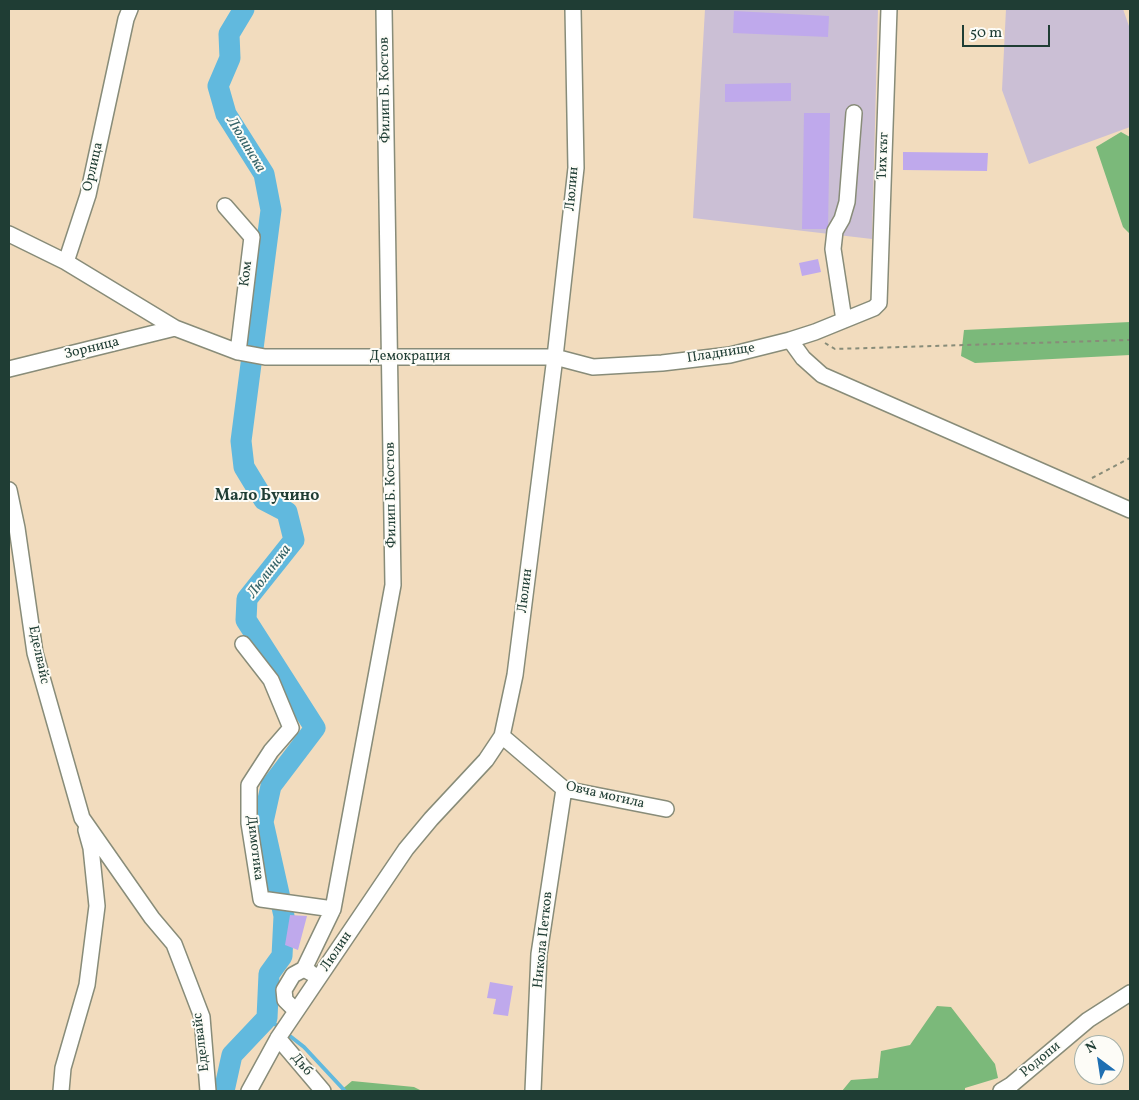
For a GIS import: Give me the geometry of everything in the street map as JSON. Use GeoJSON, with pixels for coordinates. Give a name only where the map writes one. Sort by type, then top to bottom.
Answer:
{"type":"FeatureCollection","features":[{"type":"Feature","properties":{"kind":"street","name":"Орлица"},"geometry":{"type":"LineString","coordinates":[[66,262],[88,195],[126,18],[130,9]]}},
{"type":"Feature","properties":{"kind":"street","name":"Филип Б. Костов"},"geometry":{"type":"LineString","coordinates":[[304,969],[333,909],[394,586],[384,9]]}},
{"type":"Feature","properties":{"kind":"street","name":"Люлин"},"geometry":{"type":"LineString","coordinates":[[249,1091],[278,1038],[406,849],[486,760],[502,736],[515,675],[555,357],[576,168],[573,9]]}},
{"type":"Feature","properties":{"kind":"street","name":"Тих кът"},"geometry":{"type":"LineString","coordinates":[[879,303],[889,9]]}},
{"type":"Feature","properties":{"kind":"street"},"geometry":{"type":"LineString","coordinates":[[844,320],[832,249],[835,232],[842,219],[847,202],[854,113]]}},
{"type":"Feature","properties":{"kind":"street","name":"Ком"},"geometry":{"type":"LineString","coordinates":[[225,206],[252,237],[238,352]]}},
{"type":"Feature","properties":{"kind":"street"},"geometry":{"type":"LineString","coordinates":[[9,234],[66,262]]}},
{"type":"Feature","properties":{"kind":"street","name":"Демокрация"},"geometry":{"type":"LineString","coordinates":[[66,262],[175,328],[238,352],[265,357],[555,357]]}},
{"type":"Feature","properties":{"kind":"street","name":"Пладнище"},"geometry":{"type":"LineString","coordinates":[[555,357],[592,367],[662,363],[730,355],[815,332],[874,308],[879,303]]}},
{"type":"Feature","properties":{"kind":"street","name":"Зорница"},"geometry":{"type":"LineString","coordinates":[[9,369],[175,328]]}},
{"type":"Feature","properties":{"kind":"street"},"geometry":{"type":"LineString","coordinates":[[790,340],[803,358],[822,376],[1130,510]]}},
{"type":"Feature","properties":{"kind":"street","name":"Еделвайс"},"geometry":{"type":"LineString","coordinates":[[9,490],[17,528],[35,653],[91,848],[97,906],[87,985],[63,1068],[61,1091]]}},
{"type":"Feature","properties":{"kind":"street","name":"Димотика"},"geometry":{"type":"LineString","coordinates":[[243,644],[271,680],[291,728],[271,751],[249,784],[249,823],[261,899],[333,909]]}},
{"type":"Feature","properties":{"kind":"street","name":"Овча могила"},"geometry":{"type":"LineString","coordinates":[[502,736],[564,789],[666,809]]}},
{"type":"Feature","properties":{"kind":"street","name":"Никола Петков"},"geometry":{"type":"LineString","coordinates":[[533,1091],[539,954],[564,789]]}},
{"type":"Feature","properties":{"kind":"street","name":"Еделвайс"},"geometry":{"type":"LineString","coordinates":[[82,818],[152,918],[174,944],[202,1017],[208,1091]]}},
{"type":"Feature","properties":{"kind":"street"},"geometry":{"type":"LineString","coordinates":[[296,1011],[285,1000],[284,990],[293,975],[304,969],[320,977]]}},
{"type":"Feature","properties":{"kind":"street","name":"Родопи"},"geometry":{"type":"LineString","coordinates":[[1001,1091],[1011,1085],[1088,1020],[1130,993]]}},
{"type":"Feature","properties":{"kind":"street","name":"Дъб"},"geometry":{"type":"LineString","coordinates":[[278,1038],[323,1091]]}},
{"type":"Feature","properties":{"kind":"path"},"geometry":{"type":"LineString","coordinates":[[815,332],[825,343],[835,349],[1130,340]]}},
{"type":"Feature","properties":{"kind":"path"},"geometry":{"type":"LineString","coordinates":[[1077,486],[1130,458]]}},
{"type":"Feature","properties":{"kind":"shaded area"},"geometry":{"type":"Polygon","coordinates":[[[705,9],[878,9],[872,239],[693,218],[705,9]]]}},
{"type":"Feature","properties":{"kind":"shaded area"},"geometry":{"type":"Polygon","coordinates":[[[1006,9],[1123,9],[1130,29],[1130,127],[1029,164],[1002,90],[1006,9]]]}},
{"type":"Feature","properties":{"kind":"green space"},"geometry":{"type":"Polygon","coordinates":[[[1121,132],[1130,137],[1130,234],[1123,227],[1096,147],[1121,132]]]}},
{"type":"Feature","properties":{"kind":"green space"},"geometry":{"type":"Polygon","coordinates":[[[1130,322],[1130,355],[975,363],[961,356],[964,330],[1130,322]]]}},
{"type":"Feature","properties":{"kind":"green space"},"geometry":{"type":"Polygon","coordinates":[[[937,1006],[951,1007],[995,1064],[998,1078],[965,1088],[965,1091],[842,1091],[851,1080],[878,1078],[881,1051],[910,1045],[937,1006]]]}},
{"type":"Feature","properties":{"kind":"green space"},"geometry":{"type":"Polygon","coordinates":[[[352,1081],[414,1087],[422,1091],[340,1091],[352,1081]]]}},
{"type":"Feature","properties":{"kind":"building"},"geometry":{"type":"Polygon","coordinates":[[[734,11],[829,16],[828,37],[733,33],[734,11]]]}},
{"type":"Feature","properties":{"kind":"building"},"geometry":{"type":"Polygon","coordinates":[[[791,83],[791,101],[725,102],[725,84],[791,83]]]}},
{"type":"Feature","properties":{"kind":"building"},"geometry":{"type":"Polygon","coordinates":[[[804,113],[830,113],[828,229],[802,229],[804,113]]]}},
{"type":"Feature","properties":{"kind":"building"},"geometry":{"type":"Polygon","coordinates":[[[903,152],[988,153],[987,171],[903,170],[903,152]]]}},
{"type":"Feature","properties":{"kind":"building"},"geometry":{"type":"Polygon","coordinates":[[[818,259],[821,272],[802,276],[799,263],[818,259]]]}},
{"type":"Feature","properties":{"kind":"building"},"geometry":{"type":"Polygon","coordinates":[[[290,915],[307,916],[298,950],[285,945],[290,915]]]}},
{"type":"Feature","properties":{"kind":"building"},"geometry":{"type":"Polygon","coordinates":[[[490,982],[513,986],[508,1016],[493,1014],[496,999],[487,998],[490,982]]]}},
{"type":"Feature","properties":{"kind":"waterway","name":"Люлинска"},"geometry":{"type":"LineString","coordinates":[[224,1091],[232,1055],[267,1018],[269,974],[282,956],[284,916],[263,822],[271,786],[315,728],[246,620],[247,599],[294,540],[287,512],[264,500],[244,467],[241,441],[271,210],[264,174],[226,114],[218,86],[230,58],[229,34],[244,9]]}},
{"type":"Feature","properties":{"kind":"waterway"},"geometry":{"type":"LineString","coordinates":[[267,1018],[281,1029]]}},
{"type":"Feature","properties":{"kind":"waterway"},"geometry":{"type":"LineString","coordinates":[[286,1033],[304,1047],[345,1091]]}},
{"type":"Feature","properties":{"kind":"district","name":"Мало Бучино"},"geometry":{"type":"Point","coordinates":[267,497]}}]}
